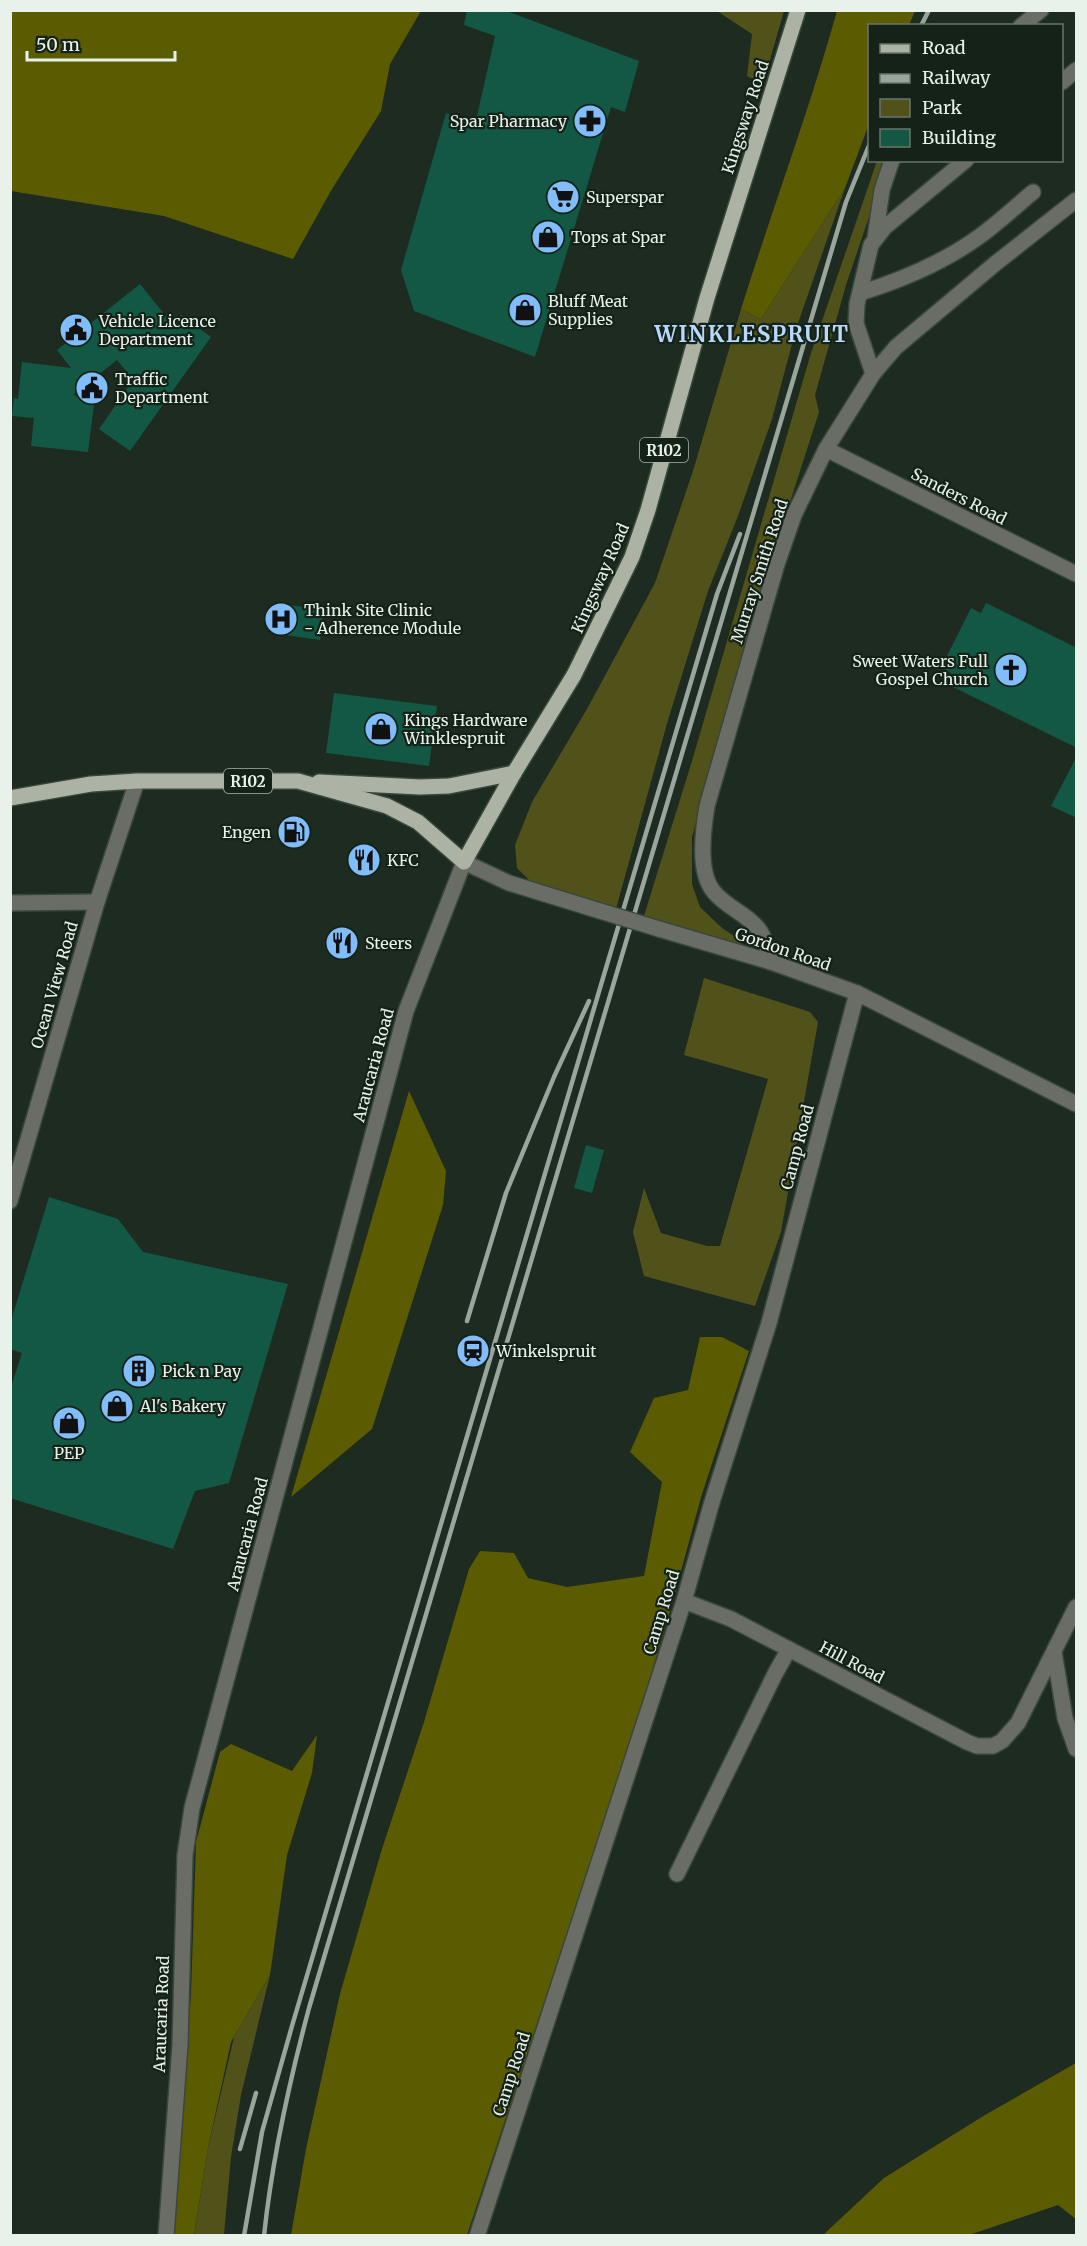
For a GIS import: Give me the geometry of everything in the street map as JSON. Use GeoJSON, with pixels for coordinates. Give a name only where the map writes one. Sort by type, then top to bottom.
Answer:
{"type":"FeatureCollection","features":[{"type":"Feature","properties":{"kind":"main road","name":"Kingsway Road"},"geometry":{"type":"LineString","coordinates":[[464,862],[514,773],[574,675],[632,557],[648,510],[707,298],[798,10]]}},
{"type":"Feature","properties":{"kind":"main road"},"geometry":{"type":"LineString","coordinates":[[298,782],[448,786],[514,773]]}},
{"type":"Feature","properties":{"kind":"main road","name":"R102"},"geometry":{"type":"LineString","coordinates":[[10,798],[91,784],[137,781],[298,782],[387,806],[418,822],[464,862]]}},
{"type":"Feature","properties":{"kind":"street"},"geometry":{"type":"LineString","coordinates":[[1024,24],[1041,10]]}},
{"type":"Feature","properties":{"kind":"street"},"geometry":{"type":"LineString","coordinates":[[1063,81],[1077,70]]}},
{"type":"Feature","properties":{"kind":"street"},"geometry":{"type":"LineString","coordinates":[[873,374],[858,332],[857,304],[868,254],[875,238],[882,190],[891,162]]}},
{"type":"Feature","properties":{"kind":"street"},"geometry":{"type":"LineString","coordinates":[[875,238],[885,227],[964,162]]}},
{"type":"Feature","properties":{"kind":"street"},"geometry":{"type":"LineString","coordinates":[[860,293],[895,282],[944,259],[979,237],[1033,192]]}},
{"type":"Feature","properties":{"kind":"street","name":"Murray Smith Road"},"geometry":{"type":"LineString","coordinates":[[771,962],[761,933],[752,922],[712,891],[705,874],[702,833],[707,806],[777,564],[794,515],[826,449],[873,374],[896,347],[1077,200]]}},
{"type":"Feature","properties":{"kind":"street","name":"Sanders Road"},"geometry":{"type":"LineString","coordinates":[[826,449],[1077,574]]}},
{"type":"Feature","properties":{"kind":"street","name":"Ocean View Road"},"geometry":{"type":"LineString","coordinates":[[11,1197],[97,902],[137,781]]}},
{"type":"Feature","properties":{"kind":"street","name":"Gordon Road"},"geometry":{"type":"LineString","coordinates":[[464,862],[509,883],[771,962],[857,993],[1077,1104]]}},
{"type":"Feature","properties":{"kind":"street","name":"Araucaria Road"},"geometry":{"type":"LineString","coordinates":[[166,2235],[180,2045],[185,1855],[192,1808],[406,1011],[464,862]]}},
{"type":"Feature","properties":{"kind":"street"},"geometry":{"type":"LineString","coordinates":[[10,903],[97,902]]}},
{"type":"Feature","properties":{"kind":"street","name":"Camp Road"},"geometry":{"type":"LineString","coordinates":[[477,2235],[684,1601],[712,1502],[769,1323],[857,993]]}},
{"type":"Feature","properties":{"kind":"street","name":"Hill Road"},"geometry":{"type":"LineString","coordinates":[[684,1601],[731,1619],[967,1742],[986,1747],[1002,1741],[1018,1723],[1054,1652]]}},
{"type":"Feature","properties":{"kind":"street"},"geometry":{"type":"LineString","coordinates":[[1077,1606],[1054,1652],[1065,1718],[1077,1749]]}},
{"type":"Feature","properties":{"kind":"street"},"geometry":{"type":"LineString","coordinates":[[677,1874],[789,1649]]}},
{"type":"Feature","properties":{"kind":"green space"},"geometry":{"type":"Polygon","coordinates":[[[717,11],[784,11],[763,84],[747,76],[752,34],[717,11]]]}},
{"type":"Feature","properties":{"kind":"green space"},"geometry":{"type":"Polygon","coordinates":[[[877,162],[888,162],[846,285],[815,395],[819,412],[756,608],[692,837],[692,884],[700,907],[722,928],[740,940],[743,948],[643,919],[692,761],[811,353],[877,162]]]}},
{"type":"Feature","properties":{"kind":"green space"},"geometry":{"type":"Polygon","coordinates":[[[845,188],[796,329],[772,419],[738,516],[708,591],[668,720],[616,909],[532,883],[517,868],[515,845],[532,802],[587,709],[655,583],[693,471],[741,309],[761,319],[845,188]]]}},
{"type":"Feature","properties":{"kind":"green space"},"geometry":{"type":"Polygon","coordinates":[[[704,978],[810,1012],[818,1022],[781,1232],[755,1306],[644,1276],[633,1232],[644,1188],[661,1233],[707,1246],[720,1246],[768,1079],[684,1055],[704,978]]]}},
{"type":"Feature","properties":{"kind":"green space"},"geometry":{"type":"Polygon","coordinates":[[[270,1975],[241,2095],[231,2157],[224,2235],[194,2236],[208,2148],[234,2037],[270,1975]]]}},
{"type":"Feature","properties":{"kind":"shaded area"},"geometry":{"type":"Polygon","coordinates":[[[10,11],[421,11],[390,64],[381,111],[332,189],[293,259],[164,216],[11,191],[10,11]]]}},
{"type":"Feature","properties":{"kind":"shaded area"},"geometry":{"type":"Polygon","coordinates":[[[837,11],[915,11],[909,24],[868,24],[868,127],[845,188],[761,319],[741,309],[815,86],[837,11]]]}},
{"type":"Feature","properties":{"kind":"shaded area"},"geometry":{"type":"Polygon","coordinates":[[[409,1091],[446,1171],[443,1205],[372,1429],[291,1497],[409,1091]]]}},
{"type":"Feature","properties":{"kind":"shaded area"},"geometry":{"type":"Polygon","coordinates":[[[700,1337],[722,1337],[749,1351],[702,1494],[635,1728],[467,2235],[291,2235],[306,2149],[340,1994],[381,1852],[424,1722],[469,1569],[480,1551],[514,1553],[528,1578],[567,1587],[644,1576],[662,1482],[630,1452],[654,1398],[688,1390],[700,1337]]]}},
{"type":"Feature","properties":{"kind":"shaded area"},"geometry":{"type":"Polygon","coordinates":[[[317,1735],[312,1773],[287,1855],[270,1975],[231,2042],[208,2148],[194,2235],[174,2235],[191,1994],[196,1842],[220,1752],[231,1744],[292,1771],[317,1735]]]}},
{"type":"Feature","properties":{"kind":"shaded area"},"geometry":{"type":"Polygon","coordinates":[[[1076,2063],[1076,2219],[1058,2205],[969,2235],[823,2235],[884,2178],[985,2115],[1076,2063]]]}},
{"type":"Feature","properties":{"kind":"building"},"geometry":{"type":"Polygon","coordinates":[[[467,10],[504,10],[639,61],[625,112],[611,107],[535,357],[414,311],[401,270],[446,113],[475,125],[495,36],[464,25],[467,10]]]}},
{"type":"Feature","properties":{"kind":"building"},"geometry":{"type":"Polygon","coordinates":[[[140,284],[173,325],[181,315],[211,337],[130,451],[99,429],[133,380],[117,360],[73,395],[95,397],[88,452],[31,446],[34,418],[12,416],[14,398],[18,399],[22,362],[71,368],[57,350],[140,284]]]}},
{"type":"Feature","properties":{"kind":"building"},"geometry":{"type":"Polygon","coordinates":[[[276,603],[324,610],[320,640],[272,633],[276,603]]]}},
{"type":"Feature","properties":{"kind":"building","name":"Sweet Waters Full Gospel Church"},"geometry":{"type":"Polygon","coordinates":[[[986,603],[1077,648],[1077,748],[945,683],[951,673],[941,668],[971,608],[981,613],[986,603]]]}},
{"type":"Feature","properties":{"kind":"building","name":"Kings Hardware Winklespruit"},"geometry":{"type":"Polygon","coordinates":[[[334,693],[437,706],[429,766],[326,753],[334,693]]]}},
{"type":"Feature","properties":{"kind":"building"},"geometry":{"type":"Polygon","coordinates":[[[1077,756],[1077,818],[1051,806],[1077,756]]]}},
{"type":"Feature","properties":{"kind":"building"},"geometry":{"type":"Polygon","coordinates":[[[586,1145],[604,1150],[592,1193],[574,1188],[586,1145]]]}},
{"type":"Feature","properties":{"kind":"building","name":"Pick n Pay"},"geometry":{"type":"Polygon","coordinates":[[[49,1197],[118,1219],[143,1252],[288,1284],[229,1483],[195,1491],[173,1549],[10,1498],[10,1390],[22,1353],[10,1349],[10,1324],[49,1197]]]}},
{"type":"Feature","properties":{"kind":"railway"},"geometry":{"type":"LineString","coordinates":[[922,24],[929,10]]}},
{"type":"Feature","properties":{"kind":"railway"},"geometry":{"type":"LineString","coordinates":[[264,2236],[282,2121],[309,2008],[846,202],[868,148]]}},
{"type":"Feature","properties":{"kind":"railway"},"geometry":{"type":"LineString","coordinates":[[244,2236],[262,2132],[292,2026],[717,594],[740,534]]}},
{"type":"Feature","properties":{"kind":"railway"},"geometry":{"type":"LineString","coordinates":[[467,1321],[506,1193],[554,1077],[589,1001]]}},
{"type":"Feature","properties":{"kind":"railway"},"geometry":{"type":"LineString","coordinates":[[240,2149],[256,2093]]}},
{"type":"Feature","properties":{"kind":"place","name":"Spar Pharmacy"},"geometry":{"type":"Point","coordinates":[590,121]}},
{"type":"Feature","properties":{"kind":"place","name":"Superspar"},"geometry":{"type":"Point","coordinates":[563,197]}},
{"type":"Feature","properties":{"kind":"place","name":"Tops at Spar"},"geometry":{"type":"Point","coordinates":[548,237]}},
{"type":"Feature","properties":{"kind":"place","name":"Bluff Meat Supplies"},"geometry":{"type":"Point","coordinates":[525,310]}},
{"type":"Feature","properties":{"kind":"place","name":"Vehicle Licence Department"},"geometry":{"type":"Point","coordinates":[76,330]}},
{"type":"Feature","properties":{"kind":"place","name":"Traffic Department"},"geometry":{"type":"Point","coordinates":[92,388]}},
{"type":"Feature","properties":{"kind":"place","name":"Think Site Clinic - Adherence Module"},"geometry":{"type":"Point","coordinates":[281,619]}},
{"type":"Feature","properties":{"kind":"place","name":"Sweet Waters Full Gospel Church"},"geometry":{"type":"Point","coordinates":[1011,670]}},
{"type":"Feature","properties":{"kind":"place","name":"Kings Hardware Winklespruit"},"geometry":{"type":"Point","coordinates":[381,729]}},
{"type":"Feature","properties":{"kind":"place","name":"Engen"},"geometry":{"type":"Point","coordinates":[294,832]}},
{"type":"Feature","properties":{"kind":"place","name":"KFC"},"geometry":{"type":"Point","coordinates":[364,860]}},
{"type":"Feature","properties":{"kind":"place","name":"Steers"},"geometry":{"type":"Point","coordinates":[342,943]}},
{"type":"Feature","properties":{"kind":"place","name":"Winkelspruit"},"geometry":{"type":"Point","coordinates":[473,1351]}},
{"type":"Feature","properties":{"kind":"place","name":"Pick n Pay"},"geometry":{"type":"Point","coordinates":[139,1371]}},
{"type":"Feature","properties":{"kind":"place","name":"Al's Bakery"},"geometry":{"type":"Point","coordinates":[117,1406]}},
{"type":"Feature","properties":{"kind":"place","name":"PEP"},"geometry":{"type":"Point","coordinates":[69,1423]}},
{"type":"Feature","properties":{"kind":"district","name":"WINKLESPRUIT"},"geometry":{"type":"Point","coordinates":[752,334]}}]}
